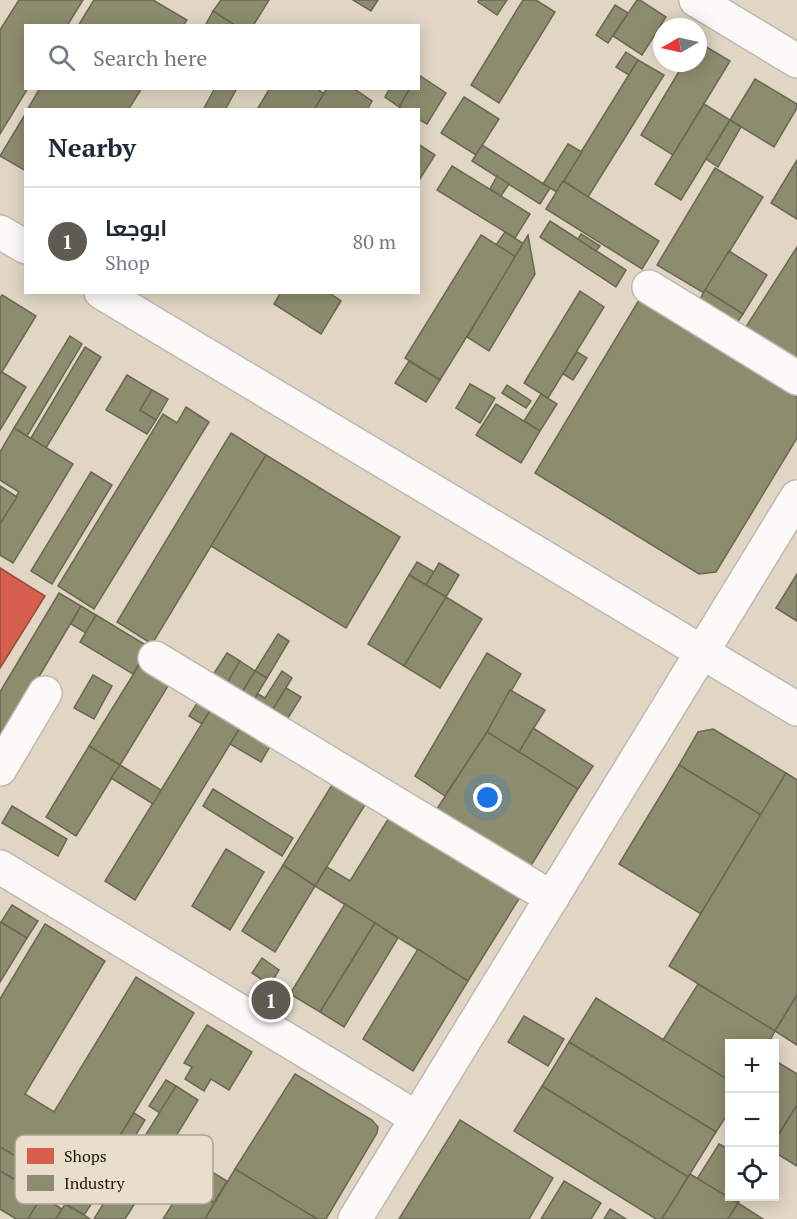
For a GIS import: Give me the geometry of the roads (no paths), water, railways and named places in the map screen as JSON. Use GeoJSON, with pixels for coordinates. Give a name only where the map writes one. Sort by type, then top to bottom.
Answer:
{"type":"FeatureCollection","features":[{"type":"Feature","properties":{"kind":"street"},"geometry":{"type":"LineString","coordinates":[[696,0],[797,61]]}},
{"type":"Feature","properties":{"kind":"street"},"geometry":{"type":"LineString","coordinates":[[0,232],[24,247]]}},
{"type":"Feature","properties":{"kind":"street"},"geometry":{"type":"LineString","coordinates":[[649,287],[797,378]]}},
{"type":"Feature","properties":{"kind":"street"},"geometry":{"type":"LineString","coordinates":[[104,294],[797,709]]}},
{"type":"Feature","properties":{"kind":"street"},"geometry":{"type":"LineString","coordinates":[[356,1219],[797,498]]}},
{"type":"Feature","properties":{"kind":"street"},"geometry":{"type":"LineString","coordinates":[[155,658],[552,898]]}},
{"type":"Feature","properties":{"kind":"street"},"geometry":{"type":"LineString","coordinates":[[0,769],[45,693]]}},
{"type":"Feature","properties":{"kind":"street"},"geometry":{"type":"LineString","coordinates":[[0,867],[417,1118]]}},
{"type":"Feature","properties":{"kind":"place","name":"ابوجعا"},"geometry":{"type":"Point","coordinates":[271,1000]}}]}
